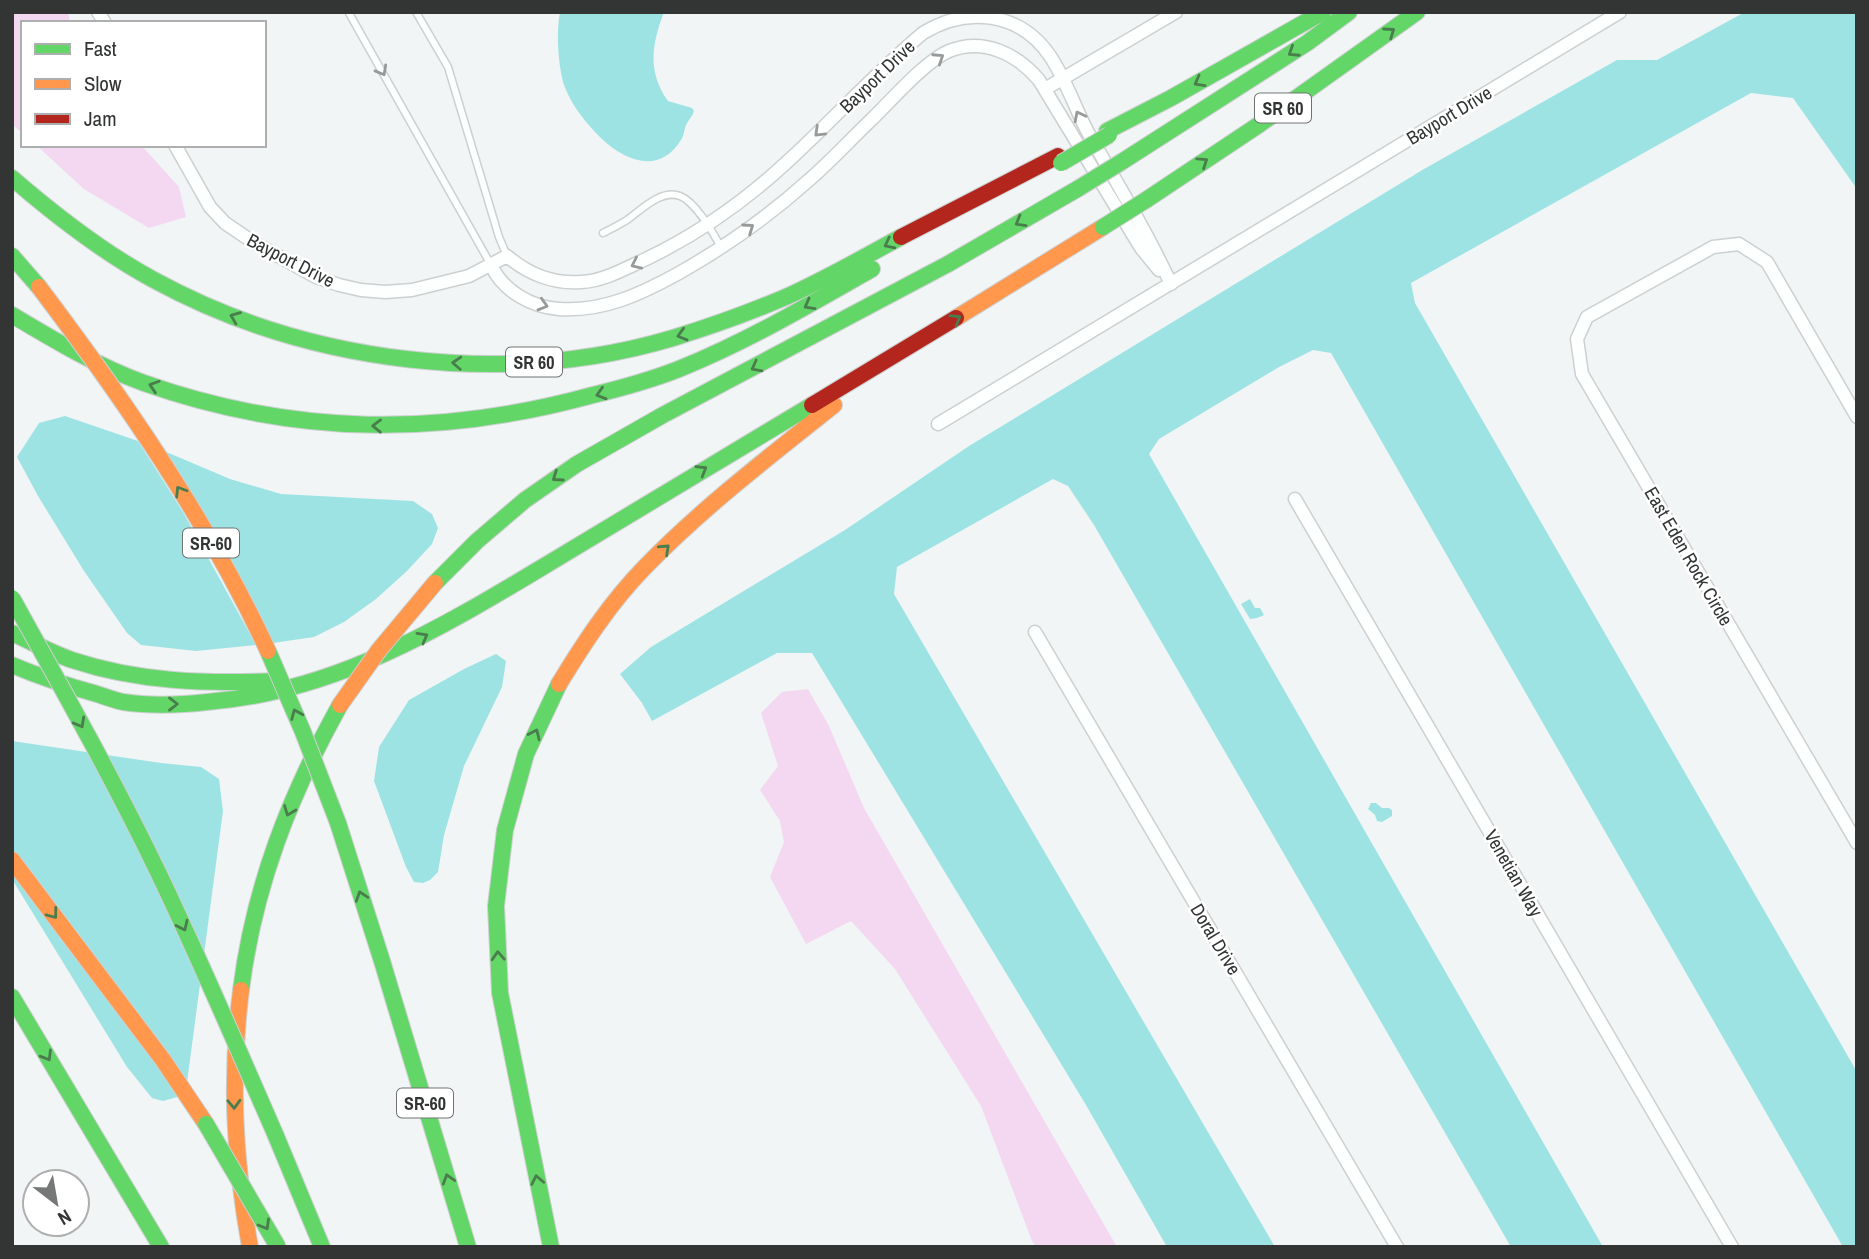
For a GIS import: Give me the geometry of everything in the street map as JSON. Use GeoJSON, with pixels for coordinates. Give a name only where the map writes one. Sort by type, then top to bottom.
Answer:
{"type":"FeatureCollection","features":[{"type":"Feature","properties":{"kind":"highway","name":"SR 60"},"geometry":{"type":"LineString","coordinates":[[12,315],[113,370],[144,383],[232,409],[307,422],[410,426],[457,423],[572,403],[686,366],[765,329],[1322,12]]}},
{"type":"Feature","properties":{"kind":"highway"},"geometry":{"type":"LineString","coordinates":[[250,1247],[237,1160],[234,1057],[237,1010],[246,954],[261,889],[272,852],[316,747],[340,705],[379,650],[435,583],[477,541],[525,500],[576,464],[948,264],[1079,188],[1307,43],[1349,12]]}},
{"type":"Feature","properties":{"kind":"highway","name":"SR 60"},"geometry":{"type":"LineString","coordinates":[[12,666],[118,701],[176,704],[239,700],[270,694],[338,674],[392,652],[456,618],[897,354],[1103,227],[1260,124],[1417,12]]}},
{"type":"Feature","properties":{"kind":"highway","name":"SR 60"},"geometry":{"type":"LineString","coordinates":[[12,178],[47,209],[144,275],[255,325],[306,341],[363,354],[460,364],[504,364],[631,349],[704,329],[746,314],[790,295],[1060,159]]}},
{"type":"Feature","properties":{"kind":"highway","name":"SR-60"},"geometry":{"type":"LineString","coordinates":[[12,256],[39,287],[111,384],[191,508],[255,623],[295,710],[338,823],[468,1247]]}},
{"type":"Feature","properties":{"kind":"highway"},"geometry":{"type":"LineString","coordinates":[[551,1247],[500,993],[496,906],[505,830],[526,754],[557,688],[592,631],[643,569],[715,501],[897,354]]}},
{"type":"Feature","properties":{"kind":"highway"},"geometry":{"type":"LineString","coordinates":[[12,598],[93,746],[156,870],[218,1002],[322,1247]]}},
{"type":"Feature","properties":{"kind":"highway"},"geometry":{"type":"LineString","coordinates":[[12,633],[74,661],[163,680],[256,682],[338,674]]}},
{"type":"Feature","properties":{"kind":"highway"},"geometry":{"type":"LineString","coordinates":[[12,860],[163,1060],[206,1124],[278,1247]]}},
{"type":"Feature","properties":{"kind":"highway"},"geometry":{"type":"LineString","coordinates":[[12,997],[161,1247]]}},
{"type":"Feature","properties":{"kind":"street"},"geometry":{"type":"LineString","coordinates":[[1045,89],[1176,12]]}},
{"type":"Feature","properties":{"kind":"street","name":"Bayport Drive"},"geometry":{"type":"LineString","coordinates":[[1171,284],[1620,12]]}},
{"type":"Feature","properties":{"kind":"street","name":"Bayport Drive"},"geometry":{"type":"LineString","coordinates":[[175,147],[210,207],[225,223],[253,242],[327,281],[361,290],[412,290],[469,276],[508,256],[526,270],[561,282],[596,280],[678,242],[745,198],[788,162],[923,33],[958,18],[990,17],[1014,25],[1034,37],[1051,57],[1083,125],[1151,242],[1171,284]]}},
{"type":"Feature","properties":{"kind":"street","name":"Bayport Drive"},"geometry":{"type":"LineString","coordinates":[[491,265],[503,283],[516,294],[555,309],[583,309],[632,297],[673,276],[763,218],[803,186],[925,67],[948,51],[971,46],[994,49],[1020,62],[1033,74],[1045,89],[1141,248],[1171,284]]}},
{"type":"Feature","properties":{"kind":"street","name":"East Eden Rock Circle"},"geometry":{"type":"LineString","coordinates":[[1857,416],[1767,262],[1739,244],[1713,247],[1587,317],[1577,339],[1582,374],[1857,843]]}},
{"type":"Feature","properties":{"kind":"street"},"geometry":{"type":"LineString","coordinates":[[939,424],[1171,284]]}},
{"type":"Feature","properties":{"kind":"street","name":"Venetian Way"},"geometry":{"type":"LineString","coordinates":[[1295,499],[1732,1247]]}},
{"type":"Feature","properties":{"kind":"street","name":"Doral Drive"},"geometry":{"type":"LineString","coordinates":[[1035,632],[1397,1247]]}},
{"type":"Feature","properties":{"kind":"lane"},"geometry":{"type":"LineString","coordinates":[[351,12],[349,13],[491,265]]}},
{"type":"Feature","properties":{"kind":"lane"},"geometry":{"type":"LineString","coordinates":[[416,12],[447,68],[499,237],[508,256]]}},
{"type":"Feature","properties":{"kind":"lane"},"geometry":{"type":"LineString","coordinates":[[603,233],[656,200],[667,195],[681,196],[707,224],[721,247]]}},
{"type":"Feature","properties":{"kind":"shaded area"},"geometry":{"type":"Polygon","coordinates":[[[12,12],[68,12],[70,21],[21,21],[21,132],[12,124],[12,12]]]}},
{"type":"Feature","properties":{"kind":"shaded area"},"geometry":{"type":"Polygon","coordinates":[[[38,147],[143,147],[179,187],[186,217],[149,228],[84,189],[38,147]]]}},
{"type":"Feature","properties":{"kind":"shaded area"},"geometry":{"type":"Polygon","coordinates":[[[808,689],[829,726],[864,808],[1117,1247],[1036,1247],[981,1106],[895,969],[851,921],[806,944],[770,877],[784,842],[780,821],[760,790],[778,766],[761,713],[782,692],[808,689]]]}},
{"type":"Feature","properties":{"kind":"water"},"geometry":{"type":"Polygon","coordinates":[[[560,12],[664,12],[654,46],[657,79],[668,101],[694,111],[682,138],[671,152],[661,159],[649,161],[626,156],[604,141],[585,121],[563,82],[558,47],[560,12]]]}},
{"type":"Feature","properties":{"kind":"water"},"geometry":{"type":"Polygon","coordinates":[[[1745,12],[1857,12],[1857,189],[1793,98],[1751,93],[1411,283],[1415,303],[1857,1072],[1857,1247],[1843,1247],[1331,353],[1313,350],[1279,367],[1159,439],[1149,454],[1603,1247],[1511,1247],[1094,525],[1068,486],[1053,479],[897,567],[894,594],[1275,1247],[1167,1247],[1086,1105],[812,653],[777,653],[652,721],[620,674],[651,647],[845,530],[969,446],[1424,169],[1617,60],[1657,60],[1745,12]]]}},
{"type":"Feature","properties":{"kind":"water"},"geometry":{"type":"Polygon","coordinates":[[[65,416],[138,441],[183,512],[256,645],[196,651],[141,645],[127,633],[84,571],[17,457],[39,423],[65,416]]]}},
{"type":"Feature","properties":{"kind":"water"},"geometry":{"type":"Polygon","coordinates":[[[164,451],[230,479],[281,494],[413,501],[432,514],[438,528],[432,544],[407,571],[376,599],[344,622],[314,637],[273,643],[164,451]]]}},
{"type":"Feature","properties":{"kind":"water"},"geometry":{"type":"Polygon","coordinates":[[[1250,599],[1255,608],[1260,608],[1264,615],[1250,619],[1241,604],[1250,599]]]}},
{"type":"Feature","properties":{"kind":"water"},"geometry":{"type":"Polygon","coordinates":[[[496,654],[506,661],[502,687],[464,766],[444,835],[438,872],[423,883],[414,882],[374,781],[379,747],[409,700],[496,654]]]}},
{"type":"Feature","properties":{"kind":"water"},"geometry":{"type":"Polygon","coordinates":[[[12,741],[201,767],[219,779],[223,811],[186,1090],[177,1097],[163,1101],[152,1098],[127,1067],[12,879],[12,741]]]}},
{"type":"Feature","properties":{"kind":"water"},"geometry":{"type":"Polygon","coordinates":[[[1371,803],[1389,808],[1392,810],[1392,816],[1382,822],[1377,821],[1368,809],[1371,803]]]}},
{"type":"Feature","properties":{"kind":"traffic: fast"},"geometry":{"type":"LineString","coordinates":[[1107,131],[1323,12]]}},
{"type":"Feature","properties":{"kind":"traffic: fast"},"geometry":{"type":"LineString","coordinates":[[1123,161],[1307,43],[1349,12]]}},
{"type":"Feature","properties":{"kind":"traffic: fast"},"geometry":{"type":"LineString","coordinates":[[1146,200],[1260,124],[1417,12]]}},
{"type":"Feature","properties":{"kind":"traffic: fast"},"geometry":{"type":"LineString","coordinates":[[1061,163],[1109,135]]}},
{"type":"Feature","properties":{"kind":"traffic: fast"},"geometry":{"type":"LineString","coordinates":[[1079,188],[1123,161]]}},
{"type":"Feature","properties":{"kind":"traffic: fast"},"geometry":{"type":"LineString","coordinates":[[12,178],[63,220],[116,258],[214,309],[276,332],[342,348],[408,359],[476,364],[543,362],[609,353],[673,338],[788,296],[901,237]]}},
{"type":"Feature","properties":{"kind":"traffic: fast"},"geometry":{"type":"LineString","coordinates":[[435,583],[477,541],[525,500],[577,464],[663,415],[948,264],[1079,188]]}},
{"type":"Feature","properties":{"kind":"traffic: fast"},"geometry":{"type":"LineString","coordinates":[[1103,227],[1146,200]]}},
{"type":"Feature","properties":{"kind":"traffic: fast"},"geometry":{"type":"LineString","coordinates":[[12,256],[39,287]]}},
{"type":"Feature","properties":{"kind":"traffic: fast"},"geometry":{"type":"LineString","coordinates":[[12,315],[109,369],[200,400],[256,413],[312,421],[367,425],[423,424],[536,409],[658,377],[753,335],[872,269]]}},
{"type":"Feature","properties":{"kind":"traffic: fast"},"geometry":{"type":"LineString","coordinates":[[12,665],[123,702],[144,704],[207,702],[256,696],[303,684],[348,669],[436,629],[812,405]]}},
{"type":"Feature","properties":{"kind":"traffic: fast"},"geometry":{"type":"LineString","coordinates":[[12,598],[105,767],[157,870],[276,1136]]}},
{"type":"Feature","properties":{"kind":"traffic: fast"},"geometry":{"type":"LineString","coordinates":[[12,633],[64,657],[122,673],[173,680],[276,681]]}},
{"type":"Feature","properties":{"kind":"traffic: fast"},"geometry":{"type":"LineString","coordinates":[[268,651],[338,823]]}},
{"type":"Feature","properties":{"kind":"traffic: fast"},"geometry":{"type":"LineString","coordinates":[[551,1247],[500,993],[496,906],[505,830],[526,754],[559,684]]}},
{"type":"Feature","properties":{"kind":"traffic: fast"},"geometry":{"type":"LineString","coordinates":[[241,990],[255,914],[277,842],[305,773],[340,705]]}},
{"type":"Feature","properties":{"kind":"traffic: fast"},"geometry":{"type":"LineString","coordinates":[[338,823],[468,1247]]}},
{"type":"Feature","properties":{"kind":"traffic: fast"},"geometry":{"type":"LineString","coordinates":[[12,997],[161,1247]]}},
{"type":"Feature","properties":{"kind":"traffic: fast"},"geometry":{"type":"LineString","coordinates":[[206,1124],[278,1247]]}},
{"type":"Feature","properties":{"kind":"traffic: fast"},"geometry":{"type":"LineString","coordinates":[[276,1136],[322,1247]]}},
{"type":"Feature","properties":{"kind":"traffic: slow"},"geometry":{"type":"LineString","coordinates":[[956,318],[1103,227]]}},
{"type":"Feature","properties":{"kind":"traffic: slow"},"geometry":{"type":"LineString","coordinates":[[39,287],[103,374],[192,509],[268,651]]}},
{"type":"Feature","properties":{"kind":"traffic: slow"},"geometry":{"type":"LineString","coordinates":[[559,684],[598,624],[644,568],[712,504],[834,405]]}},
{"type":"Feature","properties":{"kind":"traffic: slow"},"geometry":{"type":"LineString","coordinates":[[340,705],[379,650],[435,583]]}},
{"type":"Feature","properties":{"kind":"traffic: slow"},"geometry":{"type":"LineString","coordinates":[[12,860],[163,1060],[206,1124]]}},
{"type":"Feature","properties":{"kind":"traffic: slow"},"geometry":{"type":"LineString","coordinates":[[241,990],[235,1118],[240,1182],[250,1247]]}},
{"type":"Feature","properties":{"kind":"traffic: jam"},"geometry":{"type":"LineString","coordinates":[[901,237],[1058,156]]}},
{"type":"Feature","properties":{"kind":"traffic: jam"},"geometry":{"type":"LineString","coordinates":[[812,405],[956,318]]}}]}
